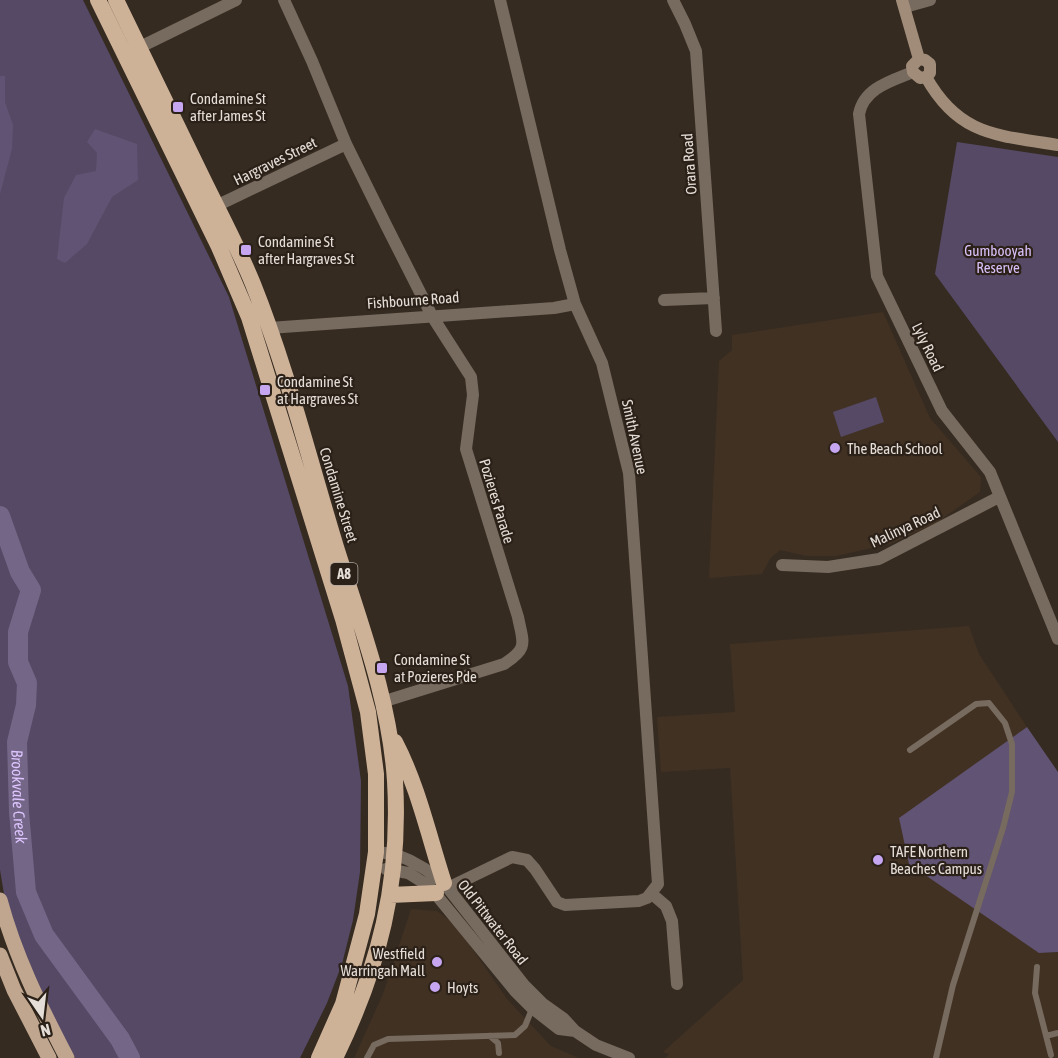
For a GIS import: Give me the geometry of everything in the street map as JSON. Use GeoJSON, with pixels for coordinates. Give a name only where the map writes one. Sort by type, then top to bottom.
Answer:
{"type":"FeatureCollection","features":[{"type":"Feature","properties":{"kind":"highway","name":"Condamine Street"},"geometry":{"type":"LineString","coordinates":[[98,0],[132,51],[216,206],[252,282],[261,329],[368,712],[376,774],[374,860],[367,914],[352,975],[336,1023],[320,1058]]}},
{"type":"Feature","properties":{"kind":"highway","name":"Condamine Street"},"geometry":{"type":"LineString","coordinates":[[116,0],[132,51],[223,255],[261,329],[382,702],[395,781],[394,862],[390,895],[370,979],[335,1058]]}},
{"type":"Feature","properties":{"kind":"highway"},"geometry":{"type":"LineString","coordinates":[[387,728],[403,757],[443,888],[390,895]]}},
{"type":"Feature","properties":{"kind":"main road"},"geometry":{"type":"LineString","coordinates":[[903,3],[919,59]]}},
{"type":"Feature","properties":{"kind":"main road"},"geometry":{"type":"LineString","coordinates":[[919,59],[912,66],[913,72],[917,76],[926,77]]}},
{"type":"Feature","properties":{"kind":"main road"},"geometry":{"type":"LineString","coordinates":[[919,59],[930,64],[931,70],[926,77]]}},
{"type":"Feature","properties":{"kind":"main road"},"geometry":{"type":"LineString","coordinates":[[926,77],[946,107],[972,126],[1004,136],[1058,145]]}},
{"type":"Feature","properties":{"kind":"main road"},"geometry":{"type":"LineString","coordinates":[[0,900],[5,934],[67,1058]]}},
{"type":"Feature","properties":{"kind":"main road"},"geometry":{"type":"LineString","coordinates":[[0,955],[14,990],[49,1058]]}},
{"type":"Feature","properties":{"kind":"street"},"geometry":{"type":"LineString","coordinates":[[132,51],[236,0]]}},
{"type":"Feature","properties":{"kind":"street","name":"Pozieres Parade"},"geometry":{"type":"LineString","coordinates":[[284,0],[346,144],[432,316],[471,376],[473,395],[466,449],[518,617],[523,644],[518,655],[504,664],[382,702]]}},
{"type":"Feature","properties":{"kind":"street","name":"Smith Avenue"},"geometry":{"type":"LineString","coordinates":[[500,0],[560,250],[575,304],[602,363],[629,473],[658,872],[658,884],[652,894]]}},
{"type":"Feature","properties":{"kind":"street","name":"Orara Road"},"geometry":{"type":"LineString","coordinates":[[673,0],[696,51],[716,331]]}},
{"type":"Feature","properties":{"kind":"street"},"geometry":{"type":"LineString","coordinates":[[903,3],[930,0]]}},
{"type":"Feature","properties":{"kind":"street","name":"Lyly Road"},"geometry":{"type":"LineString","coordinates":[[913,72],[870,92],[861,105],[859,114],[877,276],[942,411],[990,472],[1058,639]]}},
{"type":"Feature","properties":{"kind":"street","name":"Hargraves Street"},"geometry":{"type":"LineString","coordinates":[[216,206],[346,144]]}},
{"type":"Feature","properties":{"kind":"street"},"geometry":{"type":"LineString","coordinates":[[664,300],[714,298]]}},
{"type":"Feature","properties":{"kind":"street","name":"Fishbourne Road"},"geometry":{"type":"LineString","coordinates":[[261,329],[554,308],[575,304]]}},
{"type":"Feature","properties":{"kind":"street","name":"Malinya Road"},"geometry":{"type":"LineString","coordinates":[[782,565],[828,567],[879,559],[999,497]]}},
{"type":"Feature","properties":{"kind":"street"},"geometry":{"type":"LineString","coordinates":[[443,888],[512,857],[527,860],[536,869],[557,902],[565,905],[639,901],[652,894],[666,906],[672,921],[677,984]]}},
{"type":"Feature","properties":{"kind":"street","name":"Old Pittwater Road"},"geometry":{"type":"LineString","coordinates":[[374,860],[425,868],[524,985],[543,1004],[564,1019],[574,1031],[596,1045],[629,1058]]}},
{"type":"Feature","properties":{"kind":"street","name":"Old Pittwater Road"},"geometry":{"type":"LineString","coordinates":[[443,888],[515,991],[559,1029],[574,1031]]}},
{"type":"Feature","properties":{"kind":"lane"},"geometry":{"type":"LineString","coordinates":[[910,750],[976,704],[989,703],[1005,723],[1012,744],[1012,792],[1003,828],[953,985],[936,1058]]}},
{"type":"Feature","properties":{"kind":"lane"},"geometry":{"type":"LineString","coordinates":[[1037,967],[1035,993],[1051,1054]]}},
{"type":"Feature","properties":{"kind":"lane"},"geometry":{"type":"LineString","coordinates":[[367,1058],[374,1045],[388,1039],[515,1035],[525,1026],[532,1008]]}},
{"type":"Feature","properties":{"kind":"lane"},"geometry":{"type":"LineString","coordinates":[[1046,1036],[1058,1033]]}},
{"type":"Feature","properties":{"kind":"lane"},"geometry":{"type":"LineString","coordinates":[[489,1036],[498,1043],[499,1053]]}},
{"type":"Feature","properties":{"kind":"shaded area"},"geometry":{"type":"Polygon","coordinates":[[[0,76],[5,76],[5,102],[13,125],[12,149],[0,194],[0,76]]]}},
{"type":"Feature","properties":{"kind":"shaded area"},"geometry":{"type":"Polygon","coordinates":[[[95,129],[137,144],[138,180],[112,197],[87,244],[65,263],[57,259],[64,198],[76,175],[96,171],[97,153],[87,142],[95,129]]]}},
{"type":"Feature","properties":{"kind":"shaded area","name":"The Beach School"},"geometry":{"type":"Polygon","coordinates":[[[883,312],[930,418],[981,477],[980,492],[936,523],[890,544],[836,556],[806,556],[780,550],[770,559],[762,574],[709,578],[719,361],[732,350],[732,335],[883,312]]]}},
{"type":"Feature","properties":{"kind":"shaded area","name":"TAFE Northern Beaches Campus"},"geometry":{"type":"Polygon","coordinates":[[[969,626],[979,654],[1027,727],[1021,731],[1039,953],[1058,952],[1058,1058],[665,1058],[669,1054],[663,1052],[743,980],[730,768],[661,772],[657,717],[735,712],[730,644],[969,626]]]}},
{"type":"Feature","properties":{"kind":"shaded area"},"geometry":{"type":"Polygon","coordinates":[[[1027,727],[1058,772],[1058,952],[1039,953],[909,864],[899,818],[1027,727]]]}},
{"type":"Feature","properties":{"kind":"shaded area","name":"Westfield Warringah Mall"},"geometry":{"type":"Polygon","coordinates":[[[411,909],[437,911],[456,925],[507,999],[551,1046],[579,1058],[354,1058],[383,994],[411,909]]]}},
{"type":"Feature","properties":{"kind":"green space"},"geometry":{"type":"Polygon","coordinates":[[[0,0],[83,0],[229,297],[348,686],[361,781],[360,872],[353,920],[342,964],[327,1003],[300,1058],[75,1058],[33,979],[5,900],[0,870],[0,0]]]}},
{"type":"Feature","properties":{"kind":"green space","name":"Gumbooyah Reserve"},"geometry":{"type":"Polygon","coordinates":[[[957,142],[1058,157],[1058,442],[935,274],[957,142]]]}},
{"type":"Feature","properties":{"kind":"green space"},"geometry":{"type":"Polygon","coordinates":[[[876,397],[884,422],[841,437],[833,412],[876,397]]]}},
{"type":"Feature","properties":{"kind":"waterway","name":"Brookvale Creek"},"geometry":{"type":"LineString","coordinates":[[0,516],[20,572],[31,590],[18,632],[18,662],[27,683],[26,705],[17,742],[19,812],[26,892],[44,935],[120,1039],[130,1058]]}},
{"type":"Feature","properties":{"kind":"place","name":"Condamine St after James St"},"geometry":{"type":"Point","coordinates":[178,107]}},
{"type":"Feature","properties":{"kind":"place","name":"Condamine St after Hargraves St"},"geometry":{"type":"Point","coordinates":[246,250]}},
{"type":"Feature","properties":{"kind":"place","name":"Condamine St at Hargraves St"},"geometry":{"type":"Point","coordinates":[265,390]}},
{"type":"Feature","properties":{"kind":"place","name":"The Beach School"},"geometry":{"type":"Point","coordinates":[835,448]}},
{"type":"Feature","properties":{"kind":"place","name":"Condamine St at Pozieres Pde"},"geometry":{"type":"Point","coordinates":[382,668]}},
{"type":"Feature","properties":{"kind":"place","name":"TAFE Northern Beaches Campus"},"geometry":{"type":"Point","coordinates":[878,860]}},
{"type":"Feature","properties":{"kind":"place","name":"Westfield Warringah Mall"},"geometry":{"type":"Point","coordinates":[437,962]}},
{"type":"Feature","properties":{"kind":"place","name":"Hoyts"},"geometry":{"type":"Point","coordinates":[435,987]}}]}
